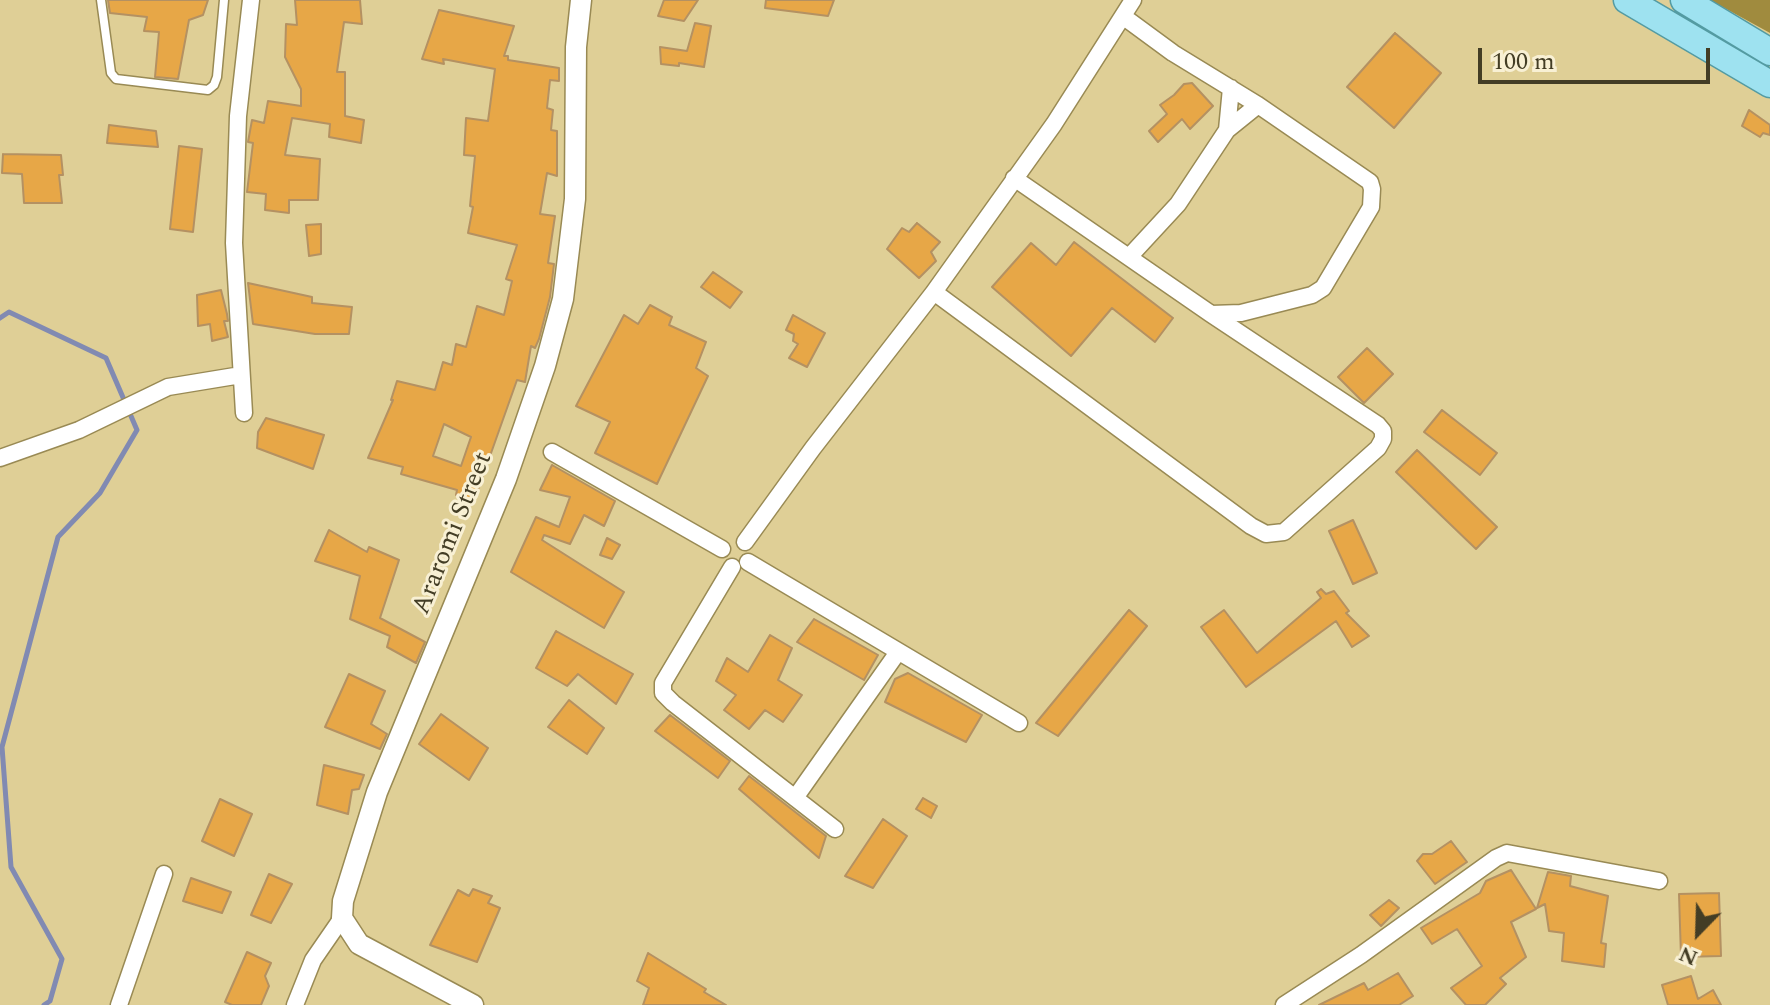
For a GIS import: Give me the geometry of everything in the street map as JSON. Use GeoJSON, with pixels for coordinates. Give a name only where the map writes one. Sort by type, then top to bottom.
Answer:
{"type":"FeatureCollection","features":[{"type":"Feature","properties":{"kind":"main road"},"geometry":{"type":"LineString","coordinates":[[1627,0],[1770,84]]}},
{"type":"Feature","properties":{"kind":"main road"},"geometry":{"type":"LineString","coordinates":[[1691,2],[1770,52]]}},
{"type":"Feature","properties":{"kind":"street"},"geometry":{"type":"LineString","coordinates":[[244,413],[234,243],[238,116],[251,0]]}},
{"type":"Feature","properties":{"kind":"street","name":"Araromi Street"},"geometry":{"type":"LineString","coordinates":[[342,918],[343,901],[377,792],[506,479],[545,366],[563,299],[575,199],[576,47],[581,0]]}},
{"type":"Feature","properties":{"kind":"street"},"geometry":{"type":"LineString","coordinates":[[745,542],[813,448],[934,292],[1054,124],[1133,0]]}},
{"type":"Feature","properties":{"kind":"street"},"geometry":{"type":"LineString","coordinates":[[1124,17],[1173,53],[1258,105],[1370,182],[1373,196],[1371,207],[1323,288],[1312,295],[1241,313],[1211,314]]}},
{"type":"Feature","properties":{"kind":"street"},"geometry":{"type":"LineString","coordinates":[[1227,130],[1231,88]]}},
{"type":"Feature","properties":{"kind":"street"},"geometry":{"type":"LineString","coordinates":[[1129,257],[1178,204],[1227,130],[1258,105]]}},
{"type":"Feature","properties":{"kind":"street"},"geometry":{"type":"LineString","coordinates":[[934,292],[1266,534],[1284,532],[1378,448],[1383,431],[1378,425],[1014,178]]}},
{"type":"Feature","properties":{"kind":"street"},"geometry":{"type":"LineString","coordinates":[[0,458],[79,430],[168,387],[241,375]]}},
{"type":"Feature","properties":{"kind":"street"},"geometry":{"type":"LineString","coordinates":[[552,452],[722,549]]}},
{"type":"Feature","properties":{"kind":"street"},"geometry":{"type":"LineString","coordinates":[[835,829],[673,703],[662,688],[740,565],[751,551],[745,542],[734,538],[722,549],[723,560],[740,565],[898,652],[1019,723]]}},
{"type":"Feature","properties":{"kind":"street"},"geometry":{"type":"LineString","coordinates":[[795,798],[898,652]]}},
{"type":"Feature","properties":{"kind":"street"},"geometry":{"type":"LineString","coordinates":[[1284,1005],[1507,853],[1659,881]]}},
{"type":"Feature","properties":{"kind":"street"},"geometry":{"type":"LineString","coordinates":[[119,1005],[164,874]]}},
{"type":"Feature","properties":{"kind":"street"},"geometry":{"type":"LineString","coordinates":[[295,1005],[313,960],[342,918],[359,944],[473,1005]]}},
{"type":"Feature","properties":{"kind":"lane"},"geometry":{"type":"LineString","coordinates":[[101,0],[111,73],[116,79],[208,90],[217,77],[224,0]]}},
{"type":"Feature","properties":{"kind":"shaded area"},"geometry":{"type":"Polygon","coordinates":[[[1710,0],[1770,0],[1770,33],[1710,0]]]}},
{"type":"Feature","properties":{"kind":"building"},"geometry":{"type":"Polygon","coordinates":[[[108,0],[208,0],[203,15],[189,20],[178,79],[155,77],[159,32],[144,31],[147,17],[110,13],[108,0]]]}},
{"type":"Feature","properties":{"kind":"building"},"geometry":{"type":"Polygon","coordinates":[[[295,0],[360,0],[362,24],[344,22],[337,72],[345,72],[345,116],[364,120],[361,143],[329,137],[330,124],[292,118],[285,155],[320,159],[318,200],[289,200],[289,213],[265,210],[266,194],[247,192],[253,143],[248,142],[252,120],[264,123],[268,101],[301,106],[301,89],[285,57],[286,24],[297,25],[295,0]]]}},
{"type":"Feature","properties":{"kind":"building"},"geometry":{"type":"Polygon","coordinates":[[[664,0],[698,0],[684,21],[658,16],[664,0]]]}},
{"type":"Feature","properties":{"kind":"building"},"geometry":{"type":"Polygon","coordinates":[[[766,0],[834,0],[828,16],[765,8],[766,0]]]}},
{"type":"Feature","properties":{"kind":"building"},"geometry":{"type":"Polygon","coordinates":[[[439,10],[514,26],[504,56],[508,56],[508,60],[559,68],[559,81],[550,80],[547,108],[553,110],[551,130],[557,131],[557,176],[547,173],[540,214],[555,216],[548,263],[554,264],[550,297],[539,339],[535,348],[531,346],[525,382],[517,380],[474,501],[456,495],[457,490],[401,474],[403,467],[368,458],[393,400],[397,381],[435,390],[443,362],[452,365],[456,344],[466,347],[477,306],[504,315],[512,281],[506,279],[517,245],[468,233],[473,207],[470,206],[475,156],[464,155],[466,118],[488,121],[495,69],[443,59],[444,64],[422,59],[439,10]],[[444,424],[433,456],[461,466],[471,437],[444,424]]]}},
{"type":"Feature","properties":{"kind":"building"},"geometry":{"type":"Polygon","coordinates":[[[695,23],[711,26],[704,67],[661,64],[660,47],[687,51],[695,23]]]}},
{"type":"Feature","properties":{"kind":"building"},"geometry":{"type":"Polygon","coordinates":[[[1395,33],[1441,73],[1394,128],[1347,87],[1395,33]]]}},
{"type":"Feature","properties":{"kind":"building"},"geometry":{"type":"Polygon","coordinates":[[[1192,83],[1213,106],[1190,129],[1182,119],[1158,142],[1149,131],[1167,114],[1160,105],[1184,84],[1192,83]]]}},
{"type":"Feature","properties":{"kind":"building"},"geometry":{"type":"Polygon","coordinates":[[[1749,110],[1770,125],[1770,135],[1763,133],[1760,137],[1742,126],[1749,110]]]}},
{"type":"Feature","properties":{"kind":"building"},"geometry":{"type":"Polygon","coordinates":[[[109,125],[156,131],[158,147],[107,143],[109,125]]]}},
{"type":"Feature","properties":{"kind":"building"},"geometry":{"type":"Polygon","coordinates":[[[179,146],[202,149],[193,232],[170,229],[179,146]]]}},
{"type":"Feature","properties":{"kind":"building"},"geometry":{"type":"Polygon","coordinates":[[[3,154],[61,155],[63,175],[59,175],[62,203],[24,203],[22,174],[2,173],[3,154]]]}},
{"type":"Feature","properties":{"kind":"building"},"geometry":{"type":"Polygon","coordinates":[[[917,223],[940,242],[931,252],[936,261],[919,278],[887,249],[902,228],[909,232],[917,223]]]}},
{"type":"Feature","properties":{"kind":"building"},"geometry":{"type":"Polygon","coordinates":[[[321,224],[321,254],[309,256],[306,225],[321,224]]]}},
{"type":"Feature","properties":{"kind":"building"},"geometry":{"type":"Polygon","coordinates":[[[1074,242],[1173,318],[1155,342],[1112,308],[1071,356],[992,287],[1031,243],[1056,265],[1074,242]]]}},
{"type":"Feature","properties":{"kind":"building"},"geometry":{"type":"Polygon","coordinates":[[[713,272],[742,292],[730,308],[701,287],[713,272]]]}},
{"type":"Feature","properties":{"kind":"building"},"geometry":{"type":"Polygon","coordinates":[[[248,283],[312,297],[312,303],[352,307],[349,334],[315,334],[253,324],[248,283]]]}},
{"type":"Feature","properties":{"kind":"building"},"geometry":{"type":"Polygon","coordinates":[[[221,290],[228,337],[212,341],[210,324],[198,326],[197,295],[221,290]]]}},
{"type":"Feature","properties":{"kind":"building"},"geometry":{"type":"Polygon","coordinates":[[[650,305],[672,317],[669,325],[706,342],[696,368],[708,376],[657,484],[595,453],[610,422],[576,406],[624,315],[638,324],[650,305]]]}},
{"type":"Feature","properties":{"kind":"building"},"geometry":{"type":"Polygon","coordinates":[[[793,315],[825,333],[807,367],[789,358],[798,344],[793,341],[794,334],[786,330],[793,315]]]}},
{"type":"Feature","properties":{"kind":"building"},"geometry":{"type":"Polygon","coordinates":[[[1367,348],[1393,374],[1364,403],[1338,377],[1367,348]]]}},
{"type":"Feature","properties":{"kind":"building"},"geometry":{"type":"Polygon","coordinates":[[[1442,410],[1497,453],[1480,475],[1424,432],[1442,410]]]}},
{"type":"Feature","properties":{"kind":"building"},"geometry":{"type":"Polygon","coordinates":[[[266,418],[324,435],[313,469],[257,448],[258,432],[266,418]]]}},
{"type":"Feature","properties":{"kind":"building"},"geometry":{"type":"Polygon","coordinates":[[[1417,450],[1497,527],[1476,549],[1396,472],[1417,450]]]}},
{"type":"Feature","properties":{"kind":"building"},"geometry":{"type":"Polygon","coordinates":[[[552,465],[615,501],[604,526],[584,515],[570,544],[544,535],[542,540],[624,592],[604,628],[511,572],[536,517],[559,527],[570,497],[540,490],[552,465]]]}},
{"type":"Feature","properties":{"kind":"building"},"geometry":{"type":"Polygon","coordinates":[[[1353,520],[1377,573],[1353,584],[1329,531],[1353,520]]]}},
{"type":"Feature","properties":{"kind":"building"},"geometry":{"type":"Polygon","coordinates":[[[329,530],[367,552],[369,547],[399,560],[380,618],[425,642],[416,663],[387,647],[390,636],[350,619],[360,576],[315,561],[329,530]]]}},
{"type":"Feature","properties":{"kind":"building"},"geometry":{"type":"Polygon","coordinates":[[[607,538],[620,545],[612,559],[600,555],[607,538]]]}},
{"type":"Feature","properties":{"kind":"building"},"geometry":{"type":"Polygon","coordinates":[[[1321,589],[1326,594],[1334,591],[1349,611],[1346,613],[1369,636],[1352,647],[1336,621],[1246,687],[1201,627],[1224,610],[1257,653],[1321,598],[1317,592],[1321,589]]]}},
{"type":"Feature","properties":{"kind":"building"},"geometry":{"type":"Polygon","coordinates":[[[1129,610],[1147,626],[1058,736],[1036,723],[1129,610]]]}},
{"type":"Feature","properties":{"kind":"building"},"geometry":{"type":"Polygon","coordinates":[[[814,619],[878,655],[864,680],[797,642],[814,619]]]}},
{"type":"Feature","properties":{"kind":"building"},"geometry":{"type":"Polygon","coordinates":[[[556,631],[633,674],[616,704],[578,674],[567,686],[536,668],[556,631]]]}},
{"type":"Feature","properties":{"kind":"building"},"geometry":{"type":"Polygon","coordinates":[[[770,635],[792,648],[778,680],[802,695],[783,722],[765,710],[749,729],[724,710],[736,695],[716,681],[727,658],[748,672],[770,635]]]}},
{"type":"Feature","properties":{"kind":"building"},"geometry":{"type":"Polygon","coordinates":[[[908,673],[982,715],[966,742],[885,702],[895,679],[908,673]]]}},
{"type":"Feature","properties":{"kind":"building"},"geometry":{"type":"Polygon","coordinates":[[[349,674],[385,691],[371,724],[387,734],[380,749],[325,727],[349,674]]]}},
{"type":"Feature","properties":{"kind":"building"},"geometry":{"type":"Polygon","coordinates":[[[569,700],[604,728],[587,754],[548,727],[569,700]]]}},
{"type":"Feature","properties":{"kind":"building"},"geometry":{"type":"Polygon","coordinates":[[[441,714],[488,748],[469,780],[419,744],[441,714]]]}},
{"type":"Feature","properties":{"kind":"building"},"geometry":{"type":"Polygon","coordinates":[[[670,715],[730,761],[718,778],[655,731],[670,715]]]}},
{"type":"Feature","properties":{"kind":"building"},"geometry":{"type":"Polygon","coordinates":[[[324,765],[364,775],[359,789],[352,790],[348,814],[317,805],[324,765]]]}},
{"type":"Feature","properties":{"kind":"building"},"geometry":{"type":"Polygon","coordinates":[[[749,776],[826,836],[819,858],[739,789],[749,776]]]}},
{"type":"Feature","properties":{"kind":"building"},"geometry":{"type":"Polygon","coordinates":[[[923,798],[937,806],[931,818],[916,809],[923,798]]]}},
{"type":"Feature","properties":{"kind":"building"},"geometry":{"type":"Polygon","coordinates":[[[220,799],[252,814],[234,856],[202,841],[220,799]]]}},
{"type":"Feature","properties":{"kind":"building"},"geometry":{"type":"Polygon","coordinates":[[[883,819],[907,836],[873,888],[845,876],[883,819]]]}},
{"type":"Feature","properties":{"kind":"building"},"geometry":{"type":"Polygon","coordinates":[[[1451,841],[1467,862],[1435,884],[1417,861],[1423,854],[1432,854],[1451,841]]]}},
{"type":"Feature","properties":{"kind":"building"},"geometry":{"type":"Polygon","coordinates":[[[1511,870],[1536,909],[1511,922],[1526,957],[1500,978],[1506,984],[1485,1005],[1466,1005],[1451,988],[1482,966],[1457,929],[1432,944],[1421,928],[1480,893],[1486,881],[1511,870]]]}},
{"type":"Feature","properties":{"kind":"building"},"geometry":{"type":"Polygon","coordinates":[[[1548,872],[1571,876],[1570,886],[1608,896],[1601,943],[1606,944],[1604,967],[1562,961],[1564,933],[1549,931],[1545,904],[1537,908],[1548,872]]]}},
{"type":"Feature","properties":{"kind":"building"},"geometry":{"type":"Polygon","coordinates":[[[269,874],[292,884],[271,923],[251,915],[269,874]]]}},
{"type":"Feature","properties":{"kind":"building"},"geometry":{"type":"Polygon","coordinates":[[[191,878],[231,892],[222,913],[183,901],[191,878]]]}},
{"type":"Feature","properties":{"kind":"building"},"geometry":{"type":"Polygon","coordinates":[[[473,889],[492,896],[488,903],[500,908],[477,962],[430,945],[458,890],[469,896],[473,889]]]}},
{"type":"Feature","properties":{"kind":"building"},"geometry":{"type":"Polygon","coordinates":[[[1719,893],[1721,956],[1681,957],[1679,894],[1719,893]]]}},
{"type":"Feature","properties":{"kind":"building"},"geometry":{"type":"Polygon","coordinates":[[[1389,900],[1399,908],[1381,926],[1370,915],[1389,900]]]}},
{"type":"Feature","properties":{"kind":"building"},"geometry":{"type":"Polygon","coordinates":[[[247,952],[271,963],[265,976],[269,986],[261,1005],[232,1005],[225,1002],[247,952]]]}},
{"type":"Feature","properties":{"kind":"building"},"geometry":{"type":"Polygon","coordinates":[[[648,953],[726,1005],[643,1005],[649,988],[637,981],[648,953]]]}},
{"type":"Feature","properties":{"kind":"building"},"geometry":{"type":"Polygon","coordinates":[[[1398,973],[1413,996],[1399,1005],[1319,1005],[1364,983],[1368,990],[1398,973]]]}},
{"type":"Feature","properties":{"kind":"building"},"geometry":{"type":"Polygon","coordinates":[[[1691,976],[1698,999],[1713,990],[1721,1005],[1668,1005],[1662,985],[1691,976]]]}},
{"type":"Feature","properties":{"kind":"waterway"},"geometry":{"type":"LineString","coordinates":[[0,318],[9,312],[106,358],[137,430],[100,493],[58,537],[2,747],[11,867],[62,959],[50,1001],[44,1005]]}}]}
